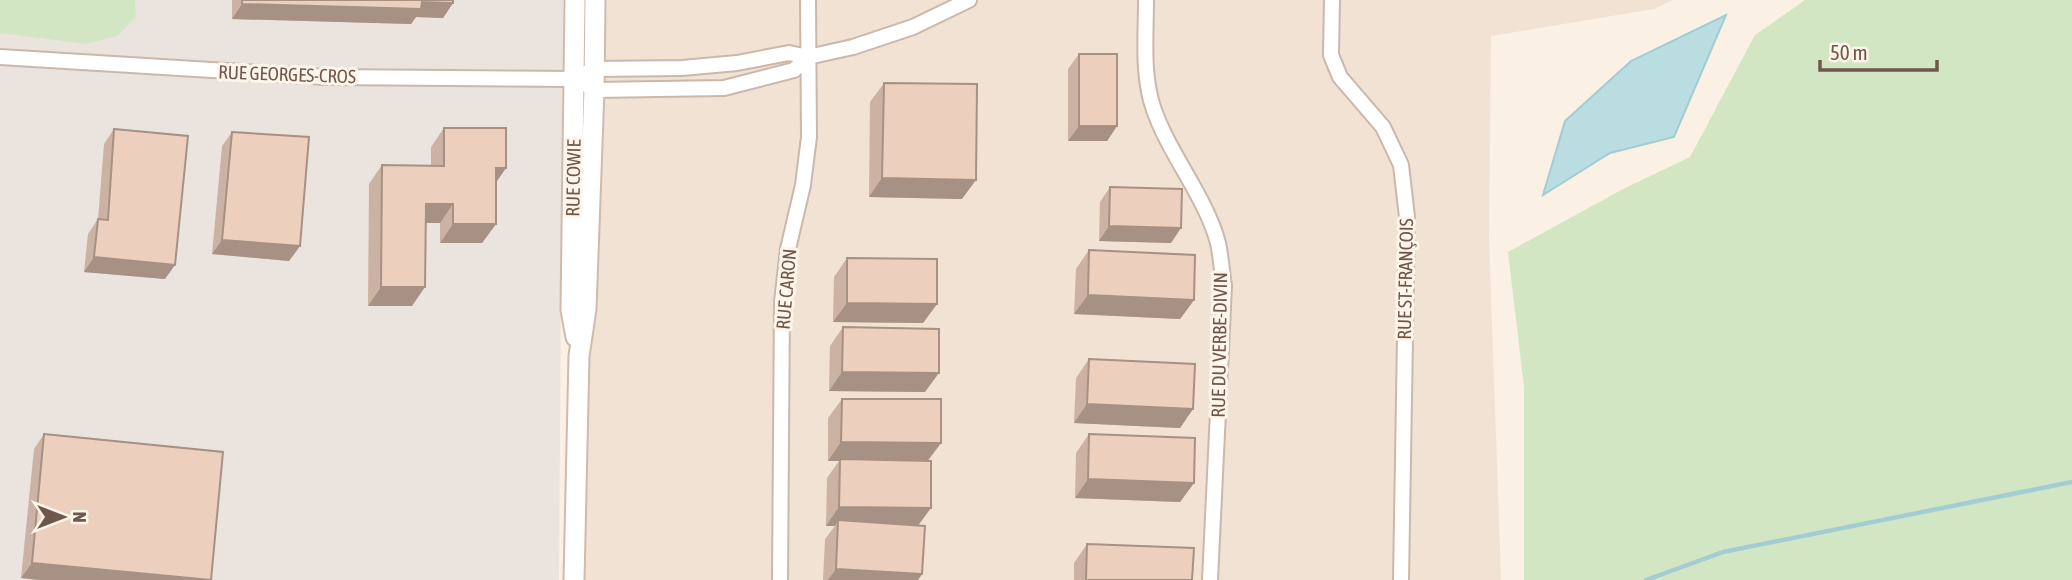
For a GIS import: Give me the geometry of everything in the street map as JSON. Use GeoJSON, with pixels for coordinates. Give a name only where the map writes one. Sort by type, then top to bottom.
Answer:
{"type":"FeatureCollection","features":[{"type":"Feature","properties":{"kind":"main road","name":"RUE COWIE"},"geometry":{"type":"LineString","coordinates":[[575,0],[571,310],[579,356]]}},
{"type":"Feature","properties":{"kind":"main road","name":"RUE COWIE"},"geometry":{"type":"LineString","coordinates":[[574,580],[579,356],[586,309],[595,0]]}},
{"type":"Feature","properties":{"kind":"street","name":"RUE CARON"},"geometry":{"type":"LineString","coordinates":[[780,580],[782,302],[788,249],[803,185],[809,137],[807,0]]}},
{"type":"Feature","properties":{"kind":"street","name":"RUE GEORGES-CROS"},"geometry":{"type":"LineString","coordinates":[[0,57],[326,77],[574,79],[594,69],[702,66],[737,63],[789,53],[808,57],[853,47],[913,27],[969,0]]}},
{"type":"Feature","properties":{"kind":"street","name":"RUE DU VERBE-DIVIN"},"geometry":{"type":"LineString","coordinates":[[1146,0],[1146,71],[1152,105],[1217,242],[1224,286],[1210,580]]}},
{"type":"Feature","properties":{"kind":"street","name":"RUE ST-FRANÇOIS"},"geometry":{"type":"LineString","coordinates":[[1332,0],[1331,55],[1335,66],[1340,77],[1383,127],[1401,165],[1407,217],[1401,580]]}},
{"type":"Feature","properties":{"kind":"street","name":"RUE GEORGES-CROS"},"geometry":{"type":"LineString","coordinates":[[574,79],[594,90],[724,88],[794,70],[808,57]]}},
{"type":"Feature","properties":{"kind":"street"},"geometry":{"type":"LineString","coordinates":[[702,66],[704,88]]}},
{"type":"Feature","properties":{"kind":"shaded area"},"geometry":{"type":"Polygon","coordinates":[[[0,0],[563,0],[559,580],[0,580],[0,0]]]}},
{"type":"Feature","properties":{"kind":"shaded area"},"geometry":{"type":"Polygon","coordinates":[[[575,0],[1673,0],[1654,9],[1491,36],[1489,235],[1501,580],[574,580],[575,0]]]}},
{"type":"Feature","properties":{"kind":"green space"},"geometry":{"type":"Polygon","coordinates":[[[0,0],[135,0],[136,16],[117,36],[86,44],[0,33],[0,0]]]}},
{"type":"Feature","properties":{"kind":"green space"},"geometry":{"type":"Polygon","coordinates":[[[1805,0],[2072,0],[2072,580],[1524,580],[1524,387],[1508,252],[1623,189],[1690,157],[1755,35],[1805,0]]]}},
{"type":"Feature","properties":{"kind":"water"},"geometry":{"type":"Polygon","coordinates":[[[1726,15],[1674,137],[1610,153],[1543,195],[1565,121],[1631,61],[1726,15]]]}},
{"type":"Feature","properties":{"kind":"building"},"geometry":{"type":"Polygon","coordinates":[[[242,0],[453,0],[453,3],[422,2],[421,9],[242,4],[242,0]]]}},
{"type":"Feature","properties":{"kind":"building"},"geometry":{"type":"Polygon","coordinates":[[[1079,54],[1117,54],[1117,126],[1079,126],[1079,54]]]}},
{"type":"Feature","properties":{"kind":"building"},"geometry":{"type":"Polygon","coordinates":[[[884,83],[977,84],[976,180],[882,178],[884,83]]]}},
{"type":"Feature","properties":{"kind":"building"},"geometry":{"type":"Polygon","coordinates":[[[444,128],[506,128],[506,168],[496,168],[496,224],[453,224],[453,204],[426,204],[425,287],[381,287],[382,165],[444,166],[444,128]]]}},
{"type":"Feature","properties":{"kind":"building"},"geometry":{"type":"Polygon","coordinates":[[[114,129],[188,136],[175,265],[94,257],[98,219],[108,220],[114,129]]]}},
{"type":"Feature","properties":{"kind":"building"},"geometry":{"type":"Polygon","coordinates":[[[232,132],[309,137],[300,246],[222,240],[232,132]]]}},
{"type":"Feature","properties":{"kind":"building"},"geometry":{"type":"Polygon","coordinates":[[[1110,187],[1182,189],[1181,228],[1109,226],[1110,187]]]}},
{"type":"Feature","properties":{"kind":"building"},"geometry":{"type":"Polygon","coordinates":[[[1089,250],[1195,255],[1194,300],[1088,295],[1089,250]]]}},
{"type":"Feature","properties":{"kind":"building"},"geometry":{"type":"Polygon","coordinates":[[[847,258],[937,259],[937,304],[847,303],[847,258]]]}},
{"type":"Feature","properties":{"kind":"building"},"geometry":{"type":"Polygon","coordinates":[[[843,327],[939,329],[939,373],[842,372],[843,327]]]}},
{"type":"Feature","properties":{"kind":"building"},"geometry":{"type":"Polygon","coordinates":[[[1089,359],[1195,364],[1193,409],[1087,404],[1089,359]]]}},
{"type":"Feature","properties":{"kind":"building"},"geometry":{"type":"Polygon","coordinates":[[[842,399],[941,399],[941,443],[841,442],[842,399]]]}},
{"type":"Feature","properties":{"kind":"building"},"geometry":{"type":"Polygon","coordinates":[[[44,434],[223,452],[211,580],[32,563],[44,434]]]}},
{"type":"Feature","properties":{"kind":"building"},"geometry":{"type":"Polygon","coordinates":[[[1089,434],[1195,438],[1194,483],[1088,479],[1089,434]]]}},
{"type":"Feature","properties":{"kind":"building"},"geometry":{"type":"Polygon","coordinates":[[[840,459],[931,461],[931,508],[839,507],[840,459]]]}},
{"type":"Feature","properties":{"kind":"building"},"geometry":{"type":"Polygon","coordinates":[[[838,520],[925,526],[922,574],[836,569],[838,520]]]}},
{"type":"Feature","properties":{"kind":"building"},"geometry":{"type":"Polygon","coordinates":[[[1087,544],[1194,548],[1192,580],[1086,580],[1087,544]]]}},
{"type":"Feature","properties":{"kind":"waterway"},"geometry":{"type":"LineString","coordinates":[[1646,580],[1723,552],[2072,482]]}}]}
